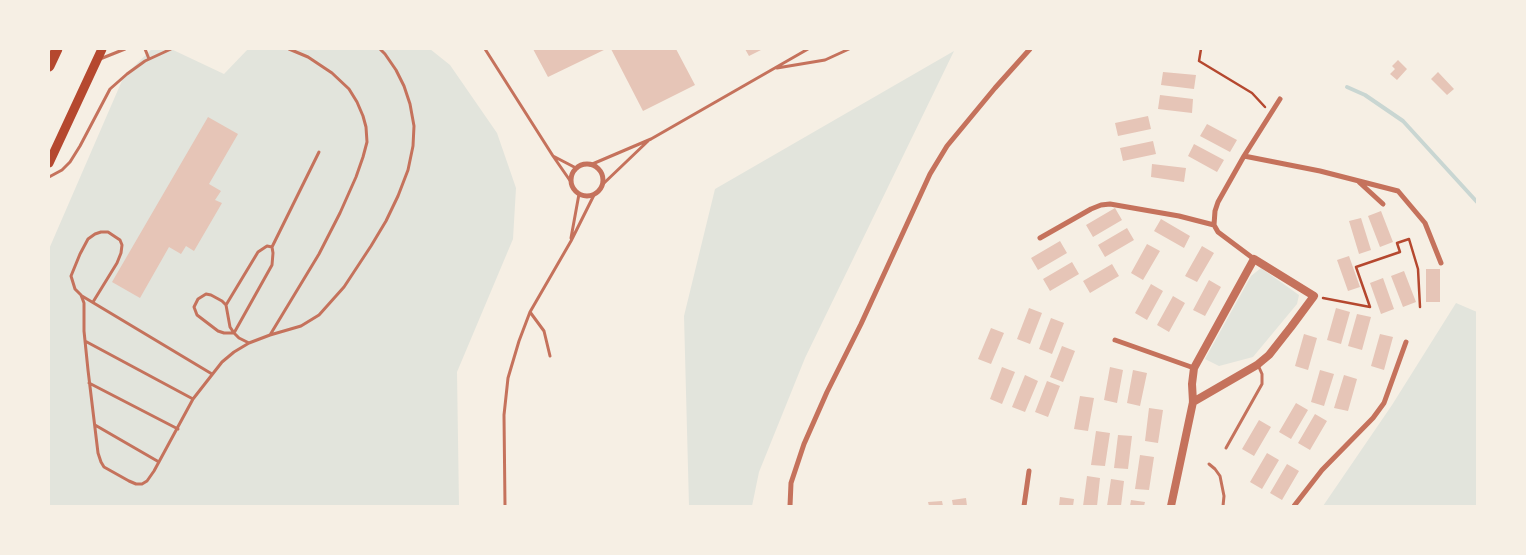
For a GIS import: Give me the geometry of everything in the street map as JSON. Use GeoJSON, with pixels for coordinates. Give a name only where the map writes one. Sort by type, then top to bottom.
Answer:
{"type":"FeatureCollection","features":[{"type":"Feature","properties":{"kind":"highway"},"geometry":{"type":"LineString","coordinates":[[49,66],[57,49]]}},
{"type":"Feature","properties":{"kind":"main road"},"geometry":{"type":"LineString","coordinates":[[49,164],[102,49]]}},
{"type":"Feature","properties":{"kind":"street"},"geometry":{"type":"LineString","coordinates":[[790,506],[791,483],[804,444],[930,174],[947,146],[1030,49]]}},
{"type":"Feature","properties":{"kind":"street"},"geometry":{"type":"LineString","coordinates":[[1193,402],[1257,365],[1279,343],[1314,296],[1254,259],[1218,232],[1214,225],[1218,202],[1280,99]]}},
{"type":"Feature","properties":{"kind":"street"},"geometry":{"type":"LineString","coordinates":[[1244,156],[1320,171],[1398,191],[1425,223],[1441,263]]}},
{"type":"Feature","properties":{"kind":"street"},"geometry":{"type":"LineString","coordinates":[[590,165],[599,170],[602,185],[595,193],[584,196],[575,191],[571,177],[576,168],[590,165]]}},
{"type":"Feature","properties":{"kind":"street"},"geometry":{"type":"LineString","coordinates":[[1358,181],[1383,204]]}},
{"type":"Feature","properties":{"kind":"street"},"geometry":{"type":"LineString","coordinates":[[1040,238],[1091,209],[1110,204],[1179,216],[1214,225]]}},
{"type":"Feature","properties":{"kind":"street"},"geometry":{"type":"LineString","coordinates":[[1171,506],[1193,402],[1192,384],[1194,368],[1254,259]]}},
{"type":"Feature","properties":{"kind":"street"},"geometry":{"type":"LineString","coordinates":[[1115,340],[1194,368]]}},
{"type":"Feature","properties":{"kind":"street"},"geometry":{"type":"LineString","coordinates":[[1294,506],[1322,470],[1373,418],[1384,402],[1406,342]]}},
{"type":"Feature","properties":{"kind":"street"},"geometry":{"type":"LineString","coordinates":[[1024,506],[1029,470]]}},
{"type":"Feature","properties":{"kind":"lane"},"geometry":{"type":"LineString","coordinates":[[97,60],[125,49]]}},
{"type":"Feature","properties":{"kind":"lane"},"geometry":{"type":"LineString","coordinates":[[145,49],[149,59]]}},
{"type":"Feature","properties":{"kind":"lane"},"geometry":{"type":"LineString","coordinates":[[49,177],[62,170],[70,162],[110,89],[127,74],[149,59],[171,49]]}},
{"type":"Feature","properties":{"kind":"lane"},"geometry":{"type":"LineString","coordinates":[[270,335],[319,254],[356,177],[367,142],[363,116],[349,89],[332,72],[308,57],[289,49]]}},
{"type":"Feature","properties":{"kind":"lane"},"geometry":{"type":"LineString","coordinates":[[81,295],[85,309],[84,331],[98,453],[104,467],[128,481],[142,484],[147,481],[159,462],[193,398],[222,362],[234,352],[250,343],[302,326],[319,315],[344,287],[371,246],[398,196],[408,170],[413,146],[414,126],[404,86],[396,70],[380,49]]}},
{"type":"Feature","properties":{"kind":"lane"},"geometry":{"type":"LineString","coordinates":[[485,49],[571,182]]}},
{"type":"Feature","properties":{"kind":"lane"},"geometry":{"type":"LineString","coordinates":[[590,165],[651,139],[808,49]]}},
{"type":"Feature","properties":{"kind":"lane"},"geometry":{"type":"LineString","coordinates":[[774,68],[825,60],[849,49]]}},
{"type":"Feature","properties":{"kind":"lane"},"geometry":{"type":"LineString","coordinates":[[602,185],[651,139]]}},
{"type":"Feature","properties":{"kind":"lane"},"geometry":{"type":"LineString","coordinates":[[234,334],[272,265],[272,247],[319,152]]}},
{"type":"Feature","properties":{"kind":"lane"},"geometry":{"type":"LineString","coordinates":[[553,156],[576,168]]}},
{"type":"Feature","properties":{"kind":"lane"},"geometry":{"type":"LineString","coordinates":[[505,506],[503,453],[505,396],[508,378],[530,312],[571,241],[595,193]]}},
{"type":"Feature","properties":{"kind":"lane"},"geometry":{"type":"LineString","coordinates":[[571,241],[579,194]]}},
{"type":"Feature","properties":{"kind":"lane"},"geometry":{"type":"LineString","coordinates":[[93,302],[121,253],[122,245],[120,240],[108,232],[95,234],[88,239],[71,276],[75,289],[81,295],[212,374]]}},
{"type":"Feature","properties":{"kind":"lane"},"geometry":{"type":"LineString","coordinates":[[226,306],[258,252],[267,246],[272,247]]}},
{"type":"Feature","properties":{"kind":"lane"},"geometry":{"type":"LineString","coordinates":[[234,334],[218,331],[197,316],[195,311],[196,303],[202,296],[211,294],[222,301],[226,306],[230,327],[234,334],[250,343]]}},
{"type":"Feature","properties":{"kind":"lane"},"geometry":{"type":"LineString","coordinates":[[530,312],[544,331],[550,356]]}},
{"type":"Feature","properties":{"kind":"lane"},"geometry":{"type":"LineString","coordinates":[[85,341],[193,398]]}},
{"type":"Feature","properties":{"kind":"lane"},"geometry":{"type":"LineString","coordinates":[[1226,448],[1262,384],[1262,374],[1257,365]]}},
{"type":"Feature","properties":{"kind":"lane"},"geometry":{"type":"LineString","coordinates":[[89,383],[178,429]]}},
{"type":"Feature","properties":{"kind":"lane"},"geometry":{"type":"LineString","coordinates":[[94,424],[159,462]]}},
{"type":"Feature","properties":{"kind":"lane"},"geometry":{"type":"LineString","coordinates":[[1209,464],[1216,469],[1220,476],[1224,496],[1222,506]]}},
{"type":"Feature","properties":{"kind":"path"},"geometry":{"type":"LineString","coordinates":[[1200,49],[1199,60],[1252,93],[1271,114]]}},
{"type":"Feature","properties":{"kind":"path"},"geometry":{"type":"LineString","coordinates":[[1314,296],[1370,308],[1356,268],[1400,252],[1398,243],[1409,239],[1418,269],[1420,307]]}},
{"type":"Feature","properties":{"kind":"shaded area"},"geometry":{"type":"Polygon","coordinates":[[[152,49],[171,49],[224,74],[248,49],[430,49],[450,65],[497,133],[516,188],[513,239],[457,372],[459,506],[49,506],[49,249],[124,76],[152,49]]]}},
{"type":"Feature","properties":{"kind":"shaded area"},"geometry":{"type":"Polygon","coordinates":[[[954,51],[805,358],[759,472],[752,506],[689,506],[684,316],[715,189],[954,51]]]}},
{"type":"Feature","properties":{"kind":"shaded area"},"geometry":{"type":"Polygon","coordinates":[[[1261,268],[1299,295],[1297,304],[1253,357],[1219,366],[1205,359],[1251,276],[1261,268]]]}},
{"type":"Feature","properties":{"kind":"shaded area"},"geometry":{"type":"Polygon","coordinates":[[[1456,303],[1477,312],[1477,506],[1323,506],[1392,405],[1456,303]]]}},
{"type":"Feature","properties":{"kind":"building"},"geometry":{"type":"Polygon","coordinates":[[[533,49],[606,49],[548,77],[533,49]]]}},
{"type":"Feature","properties":{"kind":"building"},"geometry":{"type":"Polygon","coordinates":[[[611,49],[676,49],[695,85],[643,111],[611,49]]]}},
{"type":"Feature","properties":{"kind":"building"},"geometry":{"type":"Polygon","coordinates":[[[745,49],[763,49],[749,56],[745,49]]]}},
{"type":"Feature","properties":{"kind":"building"},"geometry":{"type":"Polygon","coordinates":[[[1398,60],[1407,69],[1397,80],[1390,74],[1395,69],[1392,66],[1398,60]]]}},
{"type":"Feature","properties":{"kind":"building"},"geometry":{"type":"Polygon","coordinates":[[[1163,72],[1196,75],[1194,89],[1161,85],[1163,72]]]}},
{"type":"Feature","properties":{"kind":"building"},"geometry":{"type":"Polygon","coordinates":[[[1438,72],[1454,89],[1447,95],[1431,79],[1438,72]]]}},
{"type":"Feature","properties":{"kind":"building"},"geometry":{"type":"Polygon","coordinates":[[[1160,95],[1193,99],[1192,113],[1158,109],[1160,95]]]}},
{"type":"Feature","properties":{"kind":"building"},"geometry":{"type":"Polygon","coordinates":[[[1148,116],[1151,129],[1118,136],[1115,123],[1148,116]]]}},
{"type":"Feature","properties":{"kind":"building"},"geometry":{"type":"Polygon","coordinates":[[[208,117],[238,134],[209,184],[221,191],[215,200],[222,203],[194,251],[186,246],[181,254],[169,247],[140,298],[112,282],[208,117]]]}},
{"type":"Feature","properties":{"kind":"building"},"geometry":{"type":"Polygon","coordinates":[[[1207,124],[1237,140],[1230,152],[1200,136],[1207,124]]]}},
{"type":"Feature","properties":{"kind":"building"},"geometry":{"type":"Polygon","coordinates":[[[1153,141],[1156,154],[1123,161],[1120,148],[1153,141]]]}},
{"type":"Feature","properties":{"kind":"building"},"geometry":{"type":"Polygon","coordinates":[[[1194,144],[1224,160],[1217,172],[1188,156],[1194,144]]]}},
{"type":"Feature","properties":{"kind":"building"},"geometry":{"type":"Polygon","coordinates":[[[1152,164],[1186,168],[1184,182],[1151,177],[1152,164]]]}},
{"type":"Feature","properties":{"kind":"building"},"geometry":{"type":"Polygon","coordinates":[[[1115,208],[1122,220],[1093,237],[1086,225],[1115,208]]]}},
{"type":"Feature","properties":{"kind":"building"},"geometry":{"type":"Polygon","coordinates":[[[1381,211],[1393,242],[1380,247],[1368,216],[1381,211]]]}},
{"type":"Feature","properties":{"kind":"building"},"geometry":{"type":"Polygon","coordinates":[[[1361,218],[1371,250],[1359,254],[1349,221],[1361,218]]]}},
{"type":"Feature","properties":{"kind":"building"},"geometry":{"type":"Polygon","coordinates":[[[1161,219],[1190,236],[1184,248],[1154,231],[1161,219]]]}},
{"type":"Feature","properties":{"kind":"building"},"geometry":{"type":"Polygon","coordinates":[[[1127,228],[1134,240],[1105,257],[1098,245],[1127,228]]]}},
{"type":"Feature","properties":{"kind":"building"},"geometry":{"type":"Polygon","coordinates":[[[1060,241],[1067,253],[1038,270],[1031,258],[1060,241]]]}},
{"type":"Feature","properties":{"kind":"building"},"geometry":{"type":"Polygon","coordinates":[[[1147,244],[1160,251],[1143,280],[1131,273],[1147,244]]]}},
{"type":"Feature","properties":{"kind":"building"},"geometry":{"type":"Polygon","coordinates":[[[1202,246],[1214,253],[1197,282],[1185,276],[1202,246]]]}},
{"type":"Feature","properties":{"kind":"building"},"geometry":{"type":"Polygon","coordinates":[[[1349,256],[1360,287],[1348,291],[1337,260],[1349,256]]]}},
{"type":"Feature","properties":{"kind":"building"},"geometry":{"type":"Polygon","coordinates":[[[1072,262],[1079,274],[1050,291],[1043,279],[1072,262]]]}},
{"type":"Feature","properties":{"kind":"building"},"geometry":{"type":"Polygon","coordinates":[[[1112,264],[1119,276],[1090,293],[1083,281],[1112,264]]]}},
{"type":"Feature","properties":{"kind":"building"},"geometry":{"type":"Polygon","coordinates":[[[1426,269],[1440,269],[1440,302],[1426,302],[1426,269]]]}},
{"type":"Feature","properties":{"kind":"building"},"geometry":{"type":"Polygon","coordinates":[[[1404,271],[1416,302],[1403,307],[1391,276],[1404,271]]]}},
{"type":"Feature","properties":{"kind":"building"},"geometry":{"type":"Polygon","coordinates":[[[1383,278],[1394,309],[1381,314],[1370,283],[1383,278]]]}},
{"type":"Feature","properties":{"kind":"building"},"geometry":{"type":"Polygon","coordinates":[[[1209,280],[1221,287],[1205,316],[1193,310],[1209,280]]]}},
{"type":"Feature","properties":{"kind":"building"},"geometry":{"type":"Polygon","coordinates":[[[1151,284],[1163,291],[1147,320],[1135,313],[1151,284]]]}},
{"type":"Feature","properties":{"kind":"building"},"geometry":{"type":"Polygon","coordinates":[[[1173,296],[1185,303],[1169,332],[1157,325],[1173,296]]]}},
{"type":"Feature","properties":{"kind":"building"},"geometry":{"type":"Polygon","coordinates":[[[1029,308],[1042,313],[1030,344],[1017,339],[1029,308]]]}},
{"type":"Feature","properties":{"kind":"building"},"geometry":{"type":"Polygon","coordinates":[[[1336,308],[1350,312],[1341,344],[1327,340],[1336,308]]]}},
{"type":"Feature","properties":{"kind":"building"},"geometry":{"type":"Polygon","coordinates":[[[1357,314],[1371,317],[1362,350],[1348,346],[1357,314]]]}},
{"type":"Feature","properties":{"kind":"building"},"geometry":{"type":"Polygon","coordinates":[[[1051,318],[1064,323],[1052,354],[1039,349],[1051,318]]]}},
{"type":"Feature","properties":{"kind":"building"},"geometry":{"type":"Polygon","coordinates":[[[991,328],[1004,333],[991,364],[978,359],[991,328]]]}},
{"type":"Feature","properties":{"kind":"building"},"geometry":{"type":"Polygon","coordinates":[[[1304,334],[1317,338],[1308,370],[1295,366],[1304,334]]]}},
{"type":"Feature","properties":{"kind":"building"},"geometry":{"type":"Polygon","coordinates":[[[1380,334],[1393,337],[1384,370],[1371,366],[1380,334]]]}},
{"type":"Feature","properties":{"kind":"building"},"geometry":{"type":"Polygon","coordinates":[[[1062,346],[1075,351],[1063,382],[1050,377],[1062,346]]]}},
{"type":"Feature","properties":{"kind":"building"},"geometry":{"type":"Polygon","coordinates":[[[1002,367],[1015,372],[1002,404],[990,399],[1002,367]]]}},
{"type":"Feature","properties":{"kind":"building"},"geometry":{"type":"Polygon","coordinates":[[[1110,367],[1123,370],[1117,403],[1104,400],[1110,367]]]}},
{"type":"Feature","properties":{"kind":"building"},"geometry":{"type":"Polygon","coordinates":[[[1133,370],[1147,373],[1140,406],[1127,403],[1133,370]]]}},
{"type":"Feature","properties":{"kind":"building"},"geometry":{"type":"Polygon","coordinates":[[[1320,370],[1334,374],[1324,406],[1311,402],[1320,370]]]}},
{"type":"Feature","properties":{"kind":"building"},"geometry":{"type":"Polygon","coordinates":[[[1025,375],[1038,381],[1025,412],[1012,407],[1025,375]]]}},
{"type":"Feature","properties":{"kind":"building"},"geometry":{"type":"Polygon","coordinates":[[[1344,375],[1357,379],[1348,411],[1334,408],[1344,375]]]}},
{"type":"Feature","properties":{"kind":"building"},"geometry":{"type":"Polygon","coordinates":[[[1047,381],[1060,386],[1048,417],[1035,412],[1047,381]]]}},
{"type":"Feature","properties":{"kind":"building"},"geometry":{"type":"Polygon","coordinates":[[[1080,396],[1094,398],[1088,431],[1074,429],[1080,396]]]}},
{"type":"Feature","properties":{"kind":"building"},"geometry":{"type":"Polygon","coordinates":[[[1296,403],[1308,410],[1291,439],[1279,432],[1296,403]]]}},
{"type":"Feature","properties":{"kind":"building"},"geometry":{"type":"Polygon","coordinates":[[[1149,408],[1163,410],[1158,443],[1145,441],[1149,408]]]}},
{"type":"Feature","properties":{"kind":"building"},"geometry":{"type":"Polygon","coordinates":[[[1315,414],[1327,421],[1310,450],[1298,443],[1315,414]]]}},
{"type":"Feature","properties":{"kind":"building"},"geometry":{"type":"Polygon","coordinates":[[[1259,420],[1271,427],[1254,456],[1242,449],[1259,420]]]}},
{"type":"Feature","properties":{"kind":"building"},"geometry":{"type":"Polygon","coordinates":[[[1096,431],[1110,433],[1105,466],[1091,465],[1096,431]]]}},
{"type":"Feature","properties":{"kind":"building"},"geometry":{"type":"Polygon","coordinates":[[[1118,435],[1132,436],[1128,469],[1114,468],[1118,435]]]}},
{"type":"Feature","properties":{"kind":"building"},"geometry":{"type":"Polygon","coordinates":[[[1267,453],[1279,460],[1262,489],[1250,482],[1267,453]]]}},
{"type":"Feature","properties":{"kind":"building"},"geometry":{"type":"Polygon","coordinates":[[[1140,455],[1154,457],[1149,490],[1135,489],[1140,455]]]}},
{"type":"Feature","properties":{"kind":"building"},"geometry":{"type":"Polygon","coordinates":[[[1287,464],[1299,471],[1282,500],[1270,493],[1287,464]]]}},
{"type":"Feature","properties":{"kind":"building"},"geometry":{"type":"Polygon","coordinates":[[[1087,476],[1100,478],[1097,506],[1083,506],[1087,476]]]}},
{"type":"Feature","properties":{"kind":"building"},"geometry":{"type":"Polygon","coordinates":[[[1111,479],[1124,481],[1121,506],[1107,506],[1111,479]]]}},
{"type":"Feature","properties":{"kind":"building"},"geometry":{"type":"Polygon","coordinates":[[[1060,497],[1074,499],[1073,506],[1059,506],[1060,497]]]}},
{"type":"Feature","properties":{"kind":"building"},"geometry":{"type":"Polygon","coordinates":[[[966,498],[967,506],[953,506],[952,500],[966,498]]]}},
{"type":"Feature","properties":{"kind":"building"},"geometry":{"type":"Polygon","coordinates":[[[1131,500],[1145,502],[1144,506],[1130,506],[1131,500]]]}},
{"type":"Feature","properties":{"kind":"building"},"geometry":{"type":"Polygon","coordinates":[[[942,501],[943,506],[929,506],[928,502],[942,501]]]}},
{"type":"Feature","properties":{"kind":"waterway"},"geometry":{"type":"LineString","coordinates":[[1347,87],[1365,95],[1403,121],[1477,202]]}}]}
